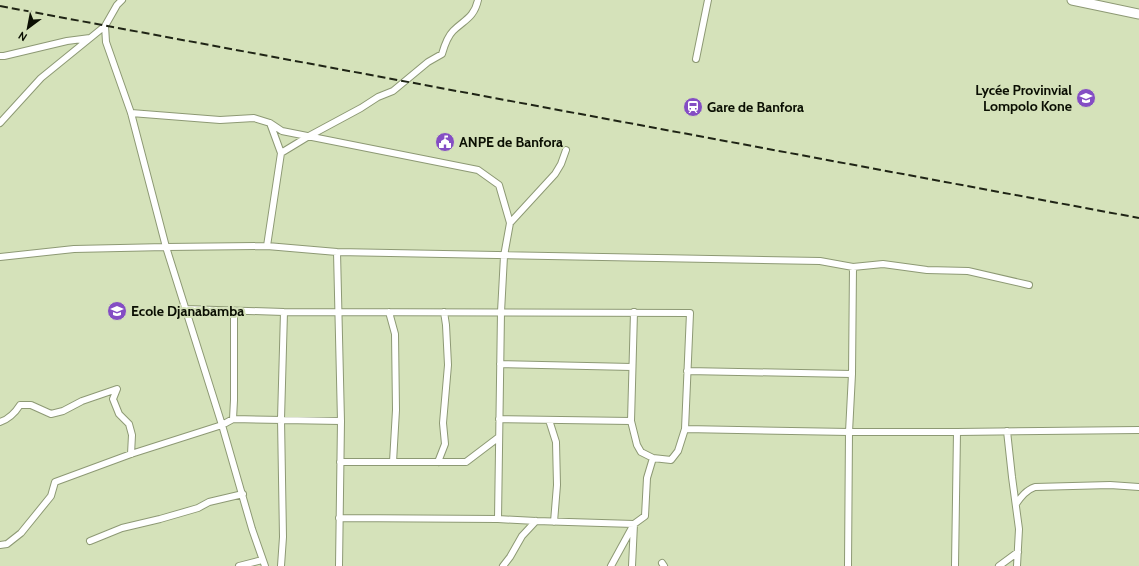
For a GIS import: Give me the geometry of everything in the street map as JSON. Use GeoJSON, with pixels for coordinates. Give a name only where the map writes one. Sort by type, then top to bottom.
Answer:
{"type":"FeatureCollection","features":[{"type":"Feature","properties":{"kind":"main road"},"geometry":{"type":"LineString","coordinates":[[1072,0],[1139,14]]}},
{"type":"Feature","properties":{"kind":"street"},"geometry":{"type":"LineString","coordinates":[[0,123],[41,78],[105,26],[117,5],[122,0]]}},
{"type":"Feature","properties":{"kind":"street"},"geometry":{"type":"LineString","coordinates":[[282,153],[378,97],[394,91],[428,62],[442,54],[445,44],[452,32],[471,16],[478,0]]}},
{"type":"Feature","properties":{"kind":"street"},"geometry":{"type":"LineString","coordinates":[[696,59],[708,0]]}},
{"type":"Feature","properties":{"kind":"street"},"geometry":{"type":"LineString","coordinates":[[105,26],[106,42],[131,114],[166,247],[222,425],[252,529],[264,563],[239,566]]}},
{"type":"Feature","properties":{"kind":"street"},"geometry":{"type":"LineString","coordinates":[[0,56],[67,41],[90,38]]}},
{"type":"Feature","properties":{"kind":"street"},"geometry":{"type":"LineString","coordinates":[[131,114],[220,120],[254,118],[270,123],[282,131],[478,170],[499,185],[510,222],[504,256],[501,312],[498,519]]}},
{"type":"Feature","properties":{"kind":"street"},"geometry":{"type":"LineString","coordinates":[[267,246],[282,153],[270,123]]}},
{"type":"Feature","properties":{"kind":"street"},"geometry":{"type":"LineString","coordinates":[[510,222],[555,174],[561,164],[566,150]]}},
{"type":"Feature","properties":{"kind":"street"},"geometry":{"type":"LineString","coordinates":[[0,257],[74,249],[267,246],[337,252],[820,261],[853,267],[883,264],[927,270],[968,271],[1029,285]]}},
{"type":"Feature","properties":{"kind":"street"},"geometry":{"type":"LineString","coordinates":[[337,252],[341,422],[339,566]]}},
{"type":"Feature","properties":{"kind":"street"},"geometry":{"type":"LineString","coordinates":[[848,566],[849,432],[852,374],[853,267]]}},
{"type":"Feature","properties":{"kind":"street"},"geometry":{"type":"LineString","coordinates":[[185,308],[284,312],[634,312],[690,313],[685,429],[678,452],[671,460],[653,458],[641,452],[632,430],[634,312]]}},
{"type":"Feature","properties":{"kind":"street"},"geometry":{"type":"LineString","coordinates":[[233,419],[234,311]]}},
{"type":"Feature","properties":{"kind":"street"},"geometry":{"type":"LineString","coordinates":[[282,566],[281,419],[284,312]]}},
{"type":"Feature","properties":{"kind":"street"},"geometry":{"type":"LineString","coordinates":[[389,312],[395,334],[396,410],[393,462]]}},
{"type":"Feature","properties":{"kind":"street"},"geometry":{"type":"LineString","coordinates":[[438,462],[445,444],[443,423],[448,366],[444,312]]}},
{"type":"Feature","properties":{"kind":"street"},"geometry":{"type":"LineString","coordinates":[[500,364],[632,367]]}},
{"type":"Feature","properties":{"kind":"street"},"geometry":{"type":"LineString","coordinates":[[687,371],[852,374]]}},
{"type":"Feature","properties":{"kind":"street"},"geometry":{"type":"LineString","coordinates":[[0,422],[6,420],[16,412],[20,405],[31,405],[51,414],[64,410],[82,400],[117,389],[113,399],[119,414],[129,424],[132,435],[131,454]]}},
{"type":"Feature","properties":{"kind":"street"},"geometry":{"type":"LineString","coordinates":[[0,545],[8,544],[21,533],[51,496],[55,482],[131,454],[222,425],[233,419],[281,419],[341,422]]}},
{"type":"Feature","properties":{"kind":"street"},"geometry":{"type":"LineString","coordinates":[[499,419],[632,421]]}},
{"type":"Feature","properties":{"kind":"street"},"geometry":{"type":"LineString","coordinates":[[549,420],[556,442],[557,485],[554,522]]}},
{"type":"Feature","properties":{"kind":"street"},"geometry":{"type":"LineString","coordinates":[[685,429],[849,432],[1139,430]]}},
{"type":"Feature","properties":{"kind":"street"},"geometry":{"type":"LineString","coordinates":[[1007,431],[1019,528],[1017,566]]}},
{"type":"Feature","properties":{"kind":"street"},"geometry":{"type":"LineString","coordinates":[[957,432],[955,565],[963,566]]}},
{"type":"Feature","properties":{"kind":"street"},"geometry":{"type":"LineString","coordinates":[[340,462],[466,462],[499,437]]}},
{"type":"Feature","properties":{"kind":"street"},"geometry":{"type":"LineString","coordinates":[[611,566],[634,524],[645,516],[648,478],[653,458]]}},
{"type":"Feature","properties":{"kind":"street"},"geometry":{"type":"LineString","coordinates":[[1016,504],[1028,490],[1035,487],[1110,485],[1139,487]]}},
{"type":"Feature","properties":{"kind":"street"},"geometry":{"type":"LineString","coordinates":[[90,541],[122,528],[160,519],[198,508],[209,502],[243,494]]}},
{"type":"Feature","properties":{"kind":"street"},"geometry":{"type":"LineString","coordinates":[[339,518],[498,519],[634,524]]}},
{"type":"Feature","properties":{"kind":"street"},"geometry":{"type":"LineString","coordinates":[[503,566],[522,536],[536,521]]}},
{"type":"Feature","properties":{"kind":"street"},"geometry":{"type":"LineString","coordinates":[[632,566],[634,524]]}},
{"type":"Feature","properties":{"kind":"street"},"geometry":{"type":"LineString","coordinates":[[999,566],[1018,552]]}},
{"type":"Feature","properties":{"kind":"railway"},"geometry":{"type":"LineString","coordinates":[[0,6],[1139,218]]}},
{"type":"Feature","properties":{"kind":"place","name":"Lycée Provinvial Lompolo Kone"},"geometry":{"type":"Point","coordinates":[1086,98]}},
{"type":"Feature","properties":{"kind":"place","name":"Gare de Banfora"},"geometry":{"type":"Point","coordinates":[693,107]}},
{"type":"Feature","properties":{"kind":"place","name":"ANPE de Banfora"},"geometry":{"type":"Point","coordinates":[445,142]}},
{"type":"Feature","properties":{"kind":"place","name":"Ecole Djanabamba"},"geometry":{"type":"Point","coordinates":[117,311]}}]}
